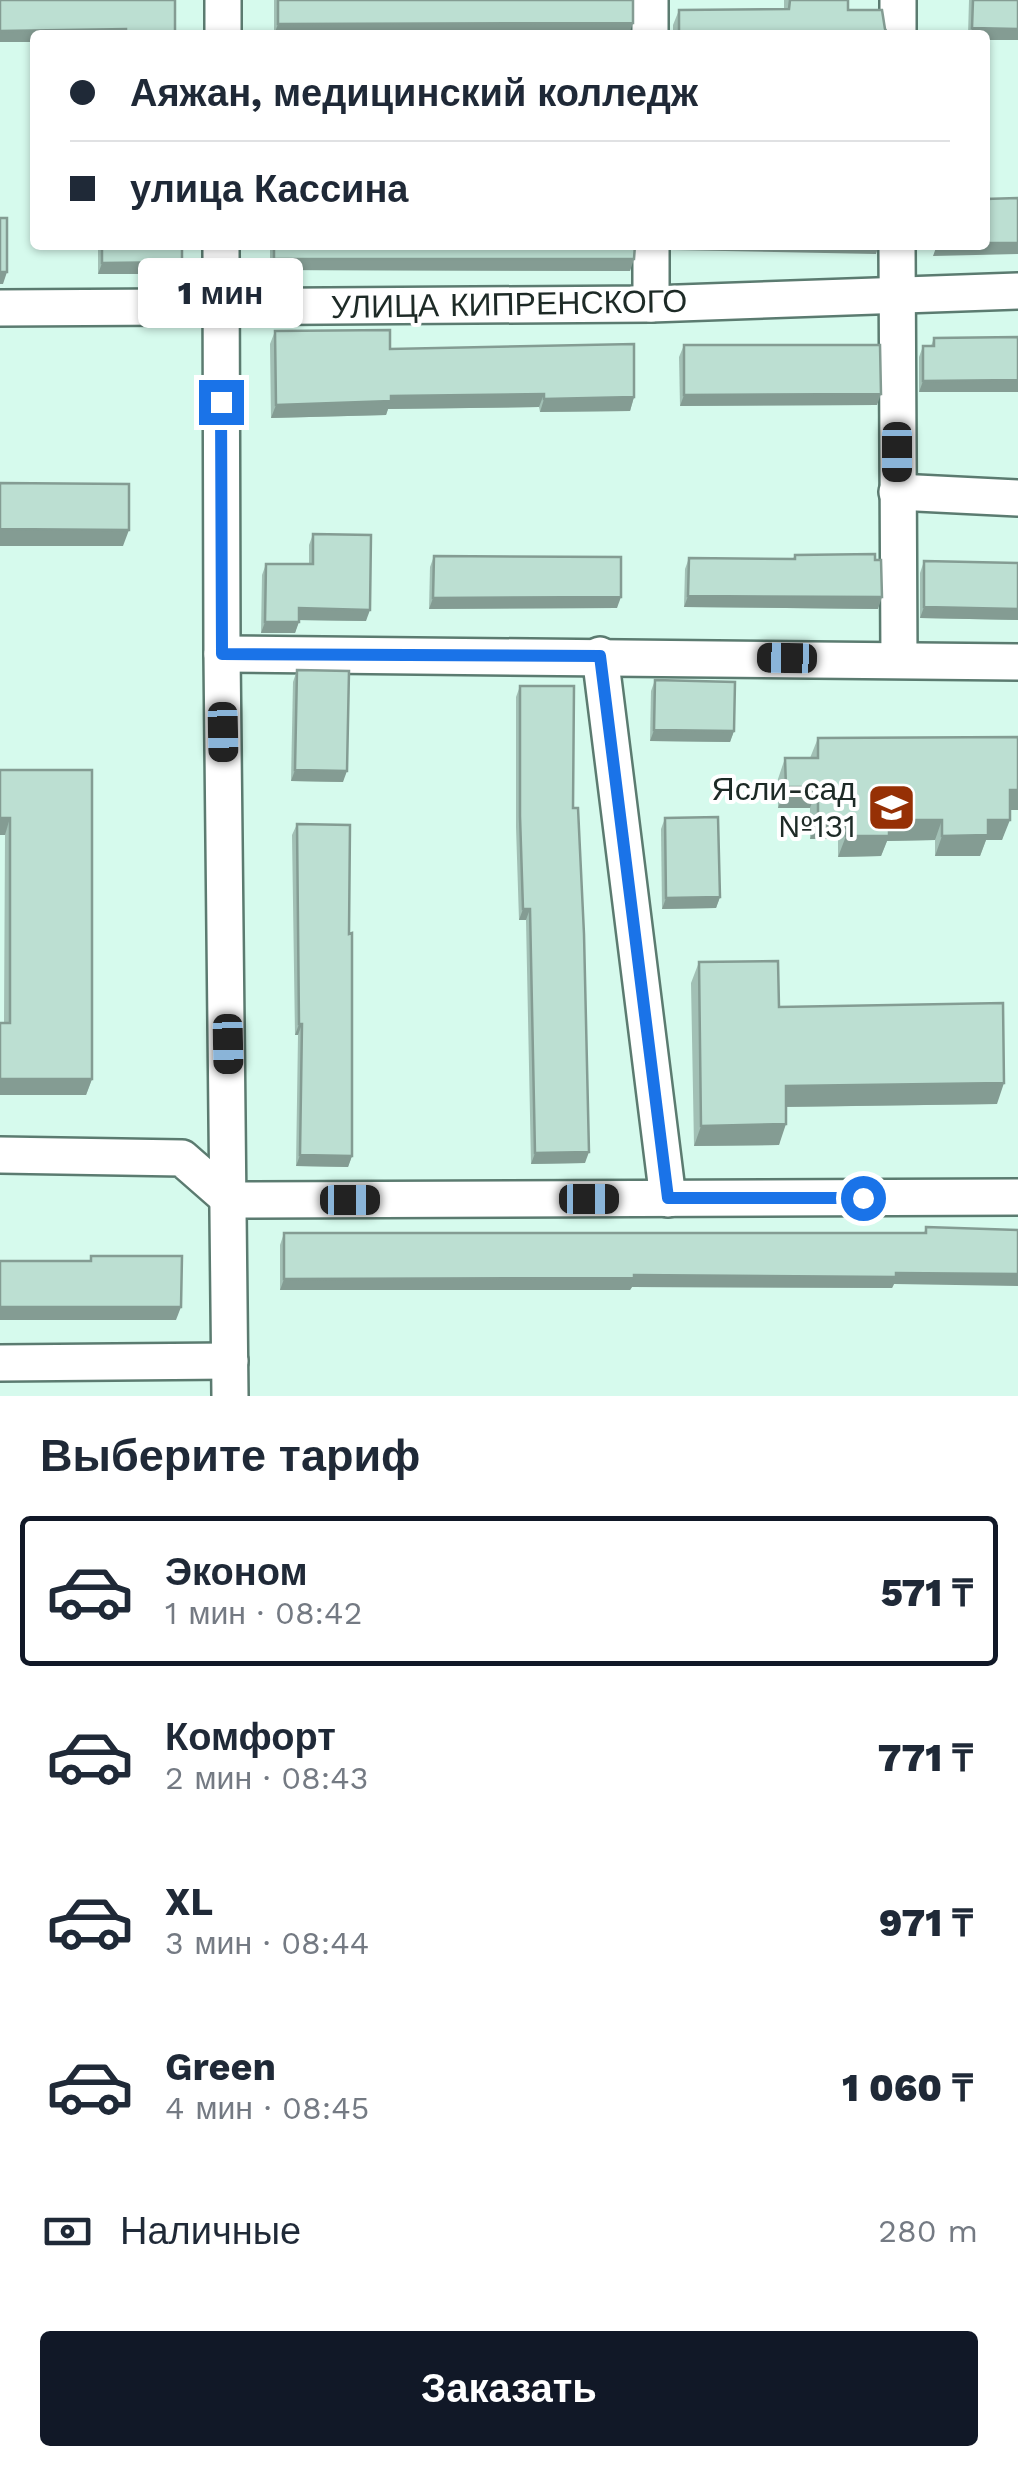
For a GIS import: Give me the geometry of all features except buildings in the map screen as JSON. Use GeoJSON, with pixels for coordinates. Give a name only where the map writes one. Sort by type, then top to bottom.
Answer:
{"type":"FeatureCollection","features":[{"type":"Feature","properties":{"kind":"street"},"geometry":{"type":"LineString","coordinates":[[223,0],[223,30]]}},
{"type":"Feature","properties":{"kind":"street"},"geometry":{"type":"LineString","coordinates":[[650,0],[650,30]]}},
{"type":"Feature","properties":{"kind":"street"},"geometry":{"type":"LineString","coordinates":[[898,0],[898,30]]}},
{"type":"Feature","properties":{"kind":"street"},"geometry":{"type":"LineString","coordinates":[[221,250],[230,1396]]}},
{"type":"Feature","properties":{"kind":"street"},"geometry":{"type":"LineString","coordinates":[[651,250],[651,304]]}},
{"type":"Feature","properties":{"kind":"street"},"geometry":{"type":"LineString","coordinates":[[897,250],[899,659]]}},
{"type":"Feature","properties":{"kind":"street","name":"УЛИЦА КИПРЕНСКОГО"},"geometry":{"type":"LineString","coordinates":[[0,308],[651,304],[1018,291]]}},
{"type":"Feature","properties":{"kind":"street"},"geometry":{"type":"LineString","coordinates":[[897,492],[1018,498]]}},
{"type":"Feature","properties":{"kind":"street"},"geometry":{"type":"LineString","coordinates":[[222,654],[1018,662]]}},
{"type":"Feature","properties":{"kind":"street"},"geometry":{"type":"LineString","coordinates":[[600,656],[668,1198]]}},
{"type":"Feature","properties":{"kind":"street"},"geometry":{"type":"LineString","coordinates":[[0,1155],[182,1158],[230,1200],[1018,1197]]}},
{"type":"Feature","properties":{"kind":"street"},"geometry":{"type":"LineString","coordinates":[[0,1363],[230,1361]]}},
{"type":"Feature","properties":{"kind":"place","name":"Ясли-сад №131"},"geometry":{"type":"Point","coordinates":[891,807]}},
{"type":"Feature","properties":{"kind":"route"},"geometry":{"type":"LineString","coordinates":[[221,402],[222,654],[600,656],[668,1198],[863,1198]]}}]}
